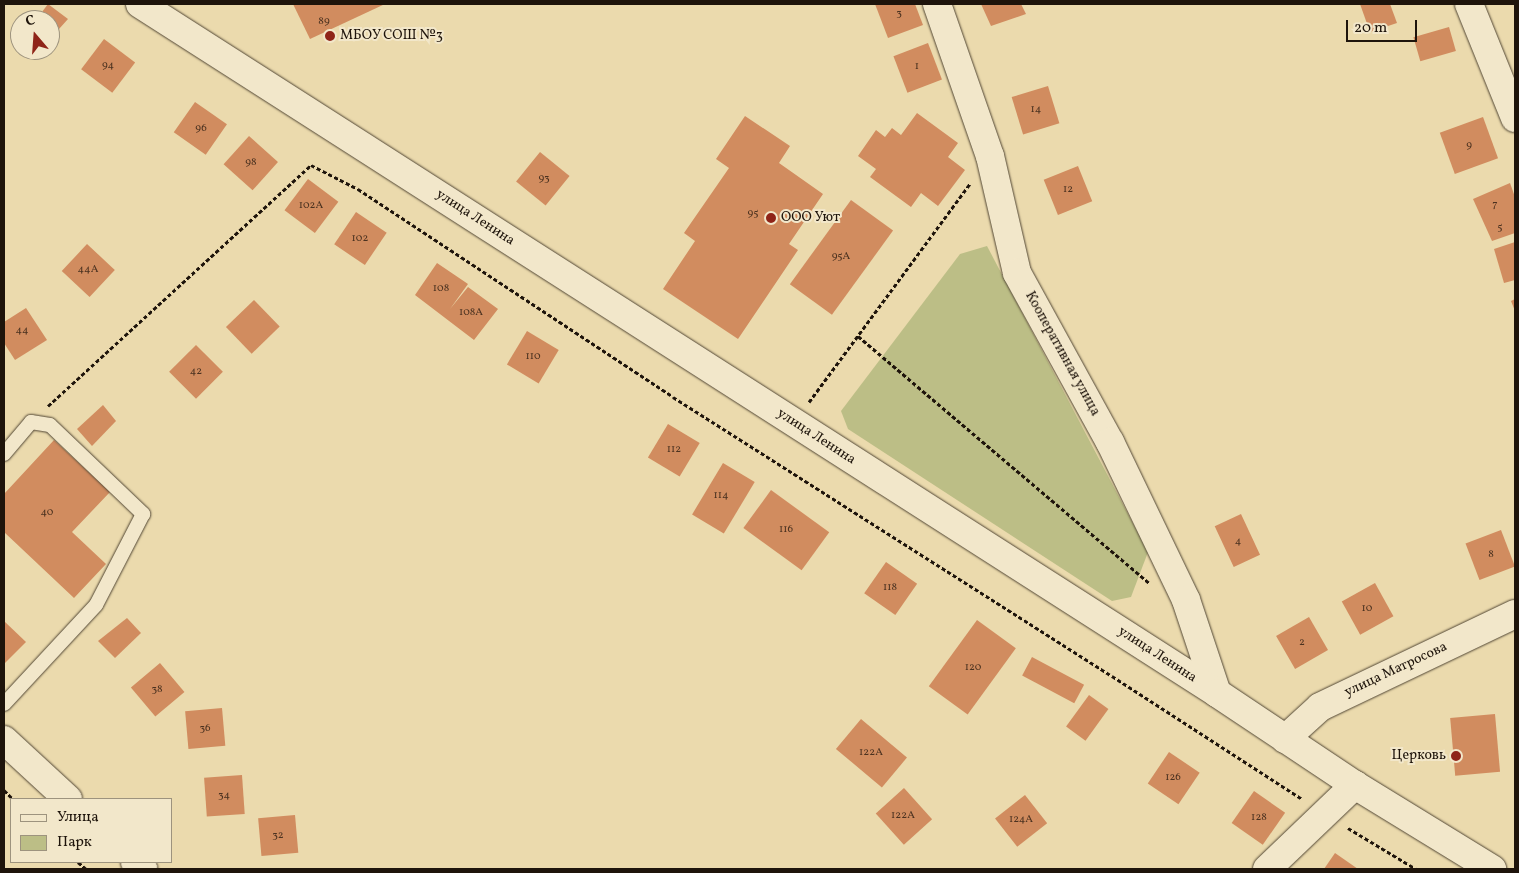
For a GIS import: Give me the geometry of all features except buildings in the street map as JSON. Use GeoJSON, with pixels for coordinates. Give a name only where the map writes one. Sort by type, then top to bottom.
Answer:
{"type":"FeatureCollection","features":[{"type":"Feature","properties":{"kind":"street","name":"улица Ленина"},"geometry":{"type":"LineString","coordinates":[[140,4],[1217,693],[1355,785],[1492,869]]}},
{"type":"Feature","properties":{"kind":"street","name":"Кооперативная улица"},"geometry":{"type":"LineString","coordinates":[[937,4],[990,156],[1018,274],[1110,442],[1186,600],[1217,693]]}},
{"type":"Feature","properties":{"kind":"street"},"geometry":{"type":"LineString","coordinates":[[1469,4],[1515,118]]}},
{"type":"Feature","properties":{"kind":"street","name":"улица Матросова"},"geometry":{"type":"LineString","coordinates":[[1285,739],[1320,706],[1515,614]]}},
{"type":"Feature","properties":{"kind":"street"},"geometry":{"type":"LineString","coordinates":[[4,740],[67,798]]}},
{"type":"Feature","properties":{"kind":"street"},"geometry":{"type":"LineString","coordinates":[[1267,869],[1355,785]]}},
{"type":"Feature","properties":{"kind":"lane"},"geometry":{"type":"LineString","coordinates":[[4,454],[30,422],[50,426],[143,514],[96,605],[4,704]]}},
{"type":"Feature","properties":{"kind":"path"},"geometry":{"type":"LineString","coordinates":[[794,423],[990,156]]}},
{"type":"Feature","properties":{"kind":"path"},"geometry":{"type":"LineString","coordinates":[[30,422],[311,165],[358,189],[672,397],[1087,660],[1325,814],[1416,869]]}},
{"type":"Feature","properties":{"kind":"path"},"geometry":{"type":"LineString","coordinates":[[858,336],[1136,574],[1152,584]]}},
{"type":"Feature","properties":{"kind":"green space"},"geometry":{"type":"Polygon","coordinates":[[[987,246],[1148,552],[1131,597],[1112,601],[848,429],[841,411],[960,254],[987,246]]]}},
{"type":"Feature","properties":{"kind":"place","name":"МБОУ СОШ №3"},"geometry":{"type":"Point","coordinates":[330,36]}},
{"type":"Feature","properties":{"kind":"place","name":"ООО Уют"},"geometry":{"type":"Point","coordinates":[771,218]}},
{"type":"Feature","properties":{"kind":"place","name":"Церковь"},"geometry":{"type":"Point","coordinates":[1456,756]}}]}
